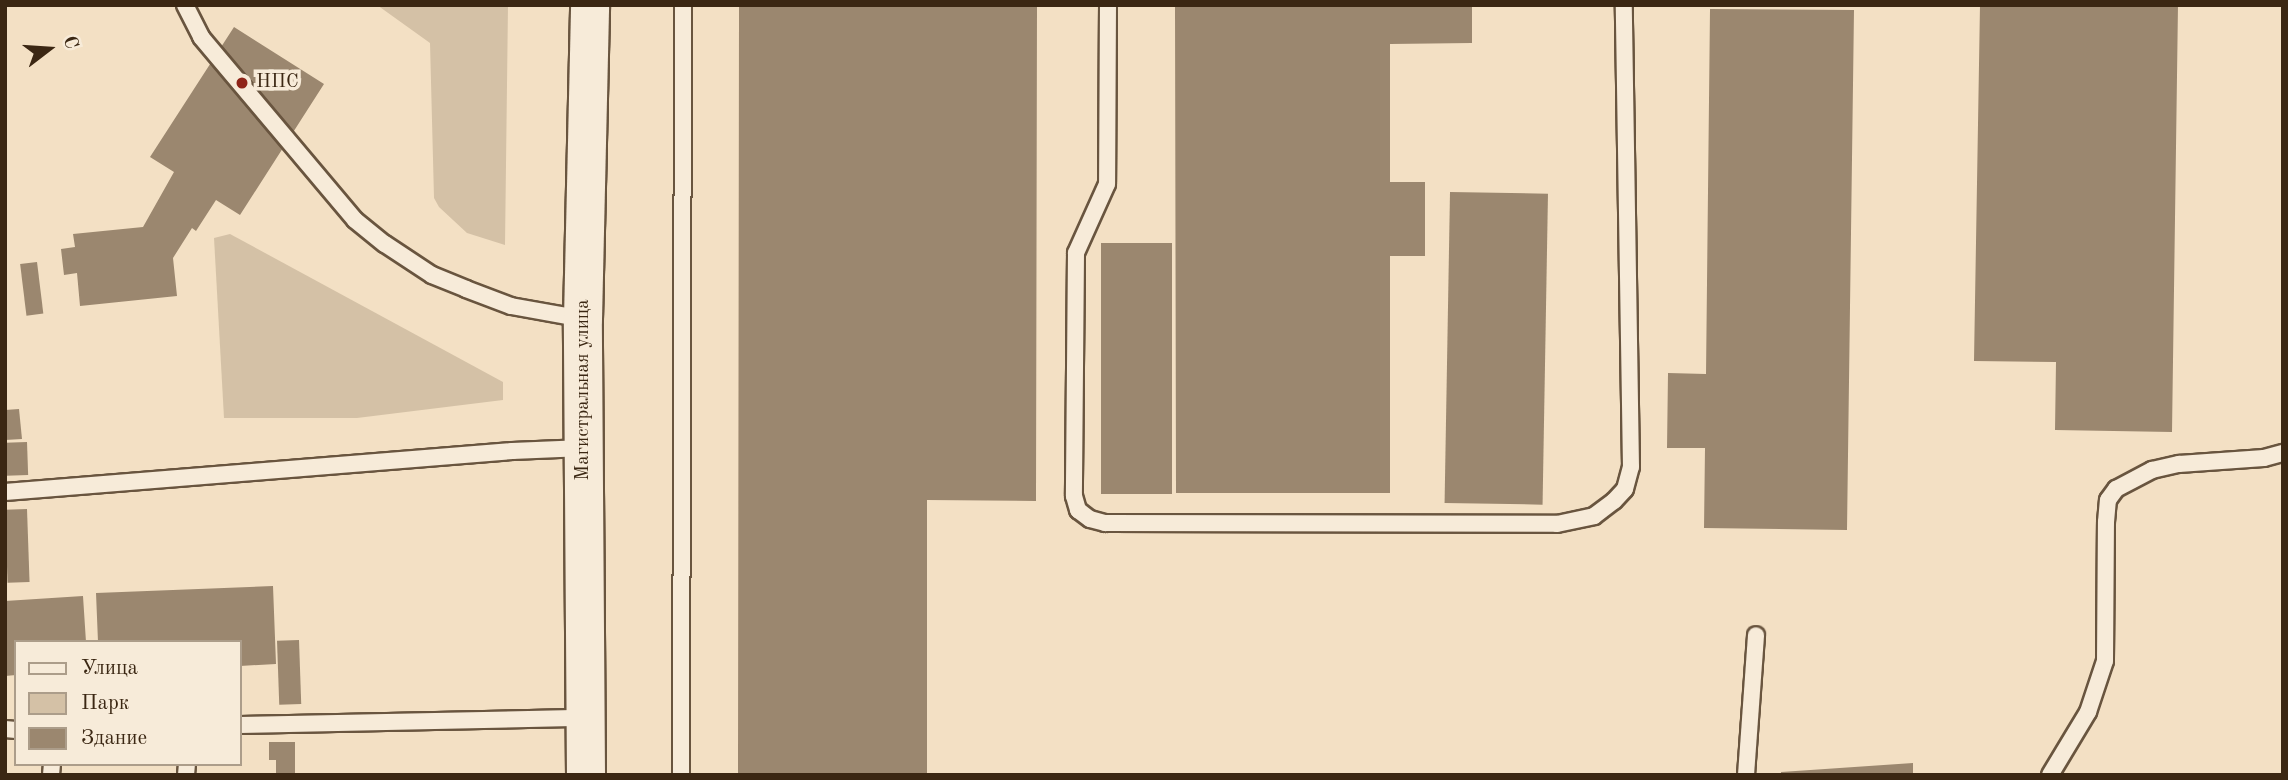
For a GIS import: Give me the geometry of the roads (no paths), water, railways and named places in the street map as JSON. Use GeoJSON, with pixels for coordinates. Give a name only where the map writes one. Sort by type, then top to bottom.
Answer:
{"type":"FeatureCollection","features":[{"type":"Feature","properties":{"kind":"main road","name":"Магистральная улица"},"geometry":{"type":"LineString","coordinates":[[586,775],[583,319],[590,5]]}},
{"type":"Feature","properties":{"kind":"lane"},"geometry":{"type":"LineString","coordinates":[[185,5],[201,37],[355,220],[384,244],[432,275],[511,306],[583,319]]}},
{"type":"Feature","properties":{"kind":"lane"},"geometry":{"type":"LineString","coordinates":[[681,775],[683,5]]}},
{"type":"Feature","properties":{"kind":"lane"},"geometry":{"type":"LineString","coordinates":[[1108,5],[1107,184],[1076,253],[1074,496],[1078,510],[1090,519],[1105,523],[1544,524],[1575,522],[1594,516],[1625,489],[1631,467],[1624,5]]}},
{"type":"Feature","properties":{"kind":"lane"},"geometry":{"type":"LineString","coordinates":[[5,492],[512,451],[584,448]]}},
{"type":"Feature","properties":{"kind":"lane"},"geometry":{"type":"LineString","coordinates":[[2050,775],[2088,712],[2105,661],[2108,500],[2116,489],[2152,470],[2179,464],[2264,458],[2283,453]]}},
{"type":"Feature","properties":{"kind":"lane"},"geometry":{"type":"LineString","coordinates":[[1745,775],[1756,635]]}},
{"type":"Feature","properties":{"kind":"lane"},"geometry":{"type":"LineString","coordinates":[[242,725],[585,718]]}},
{"type":"Feature","properties":{"kind":"place","name":"НПС"},"geometry":{"type":"Point","coordinates":[242,83]}}]}
